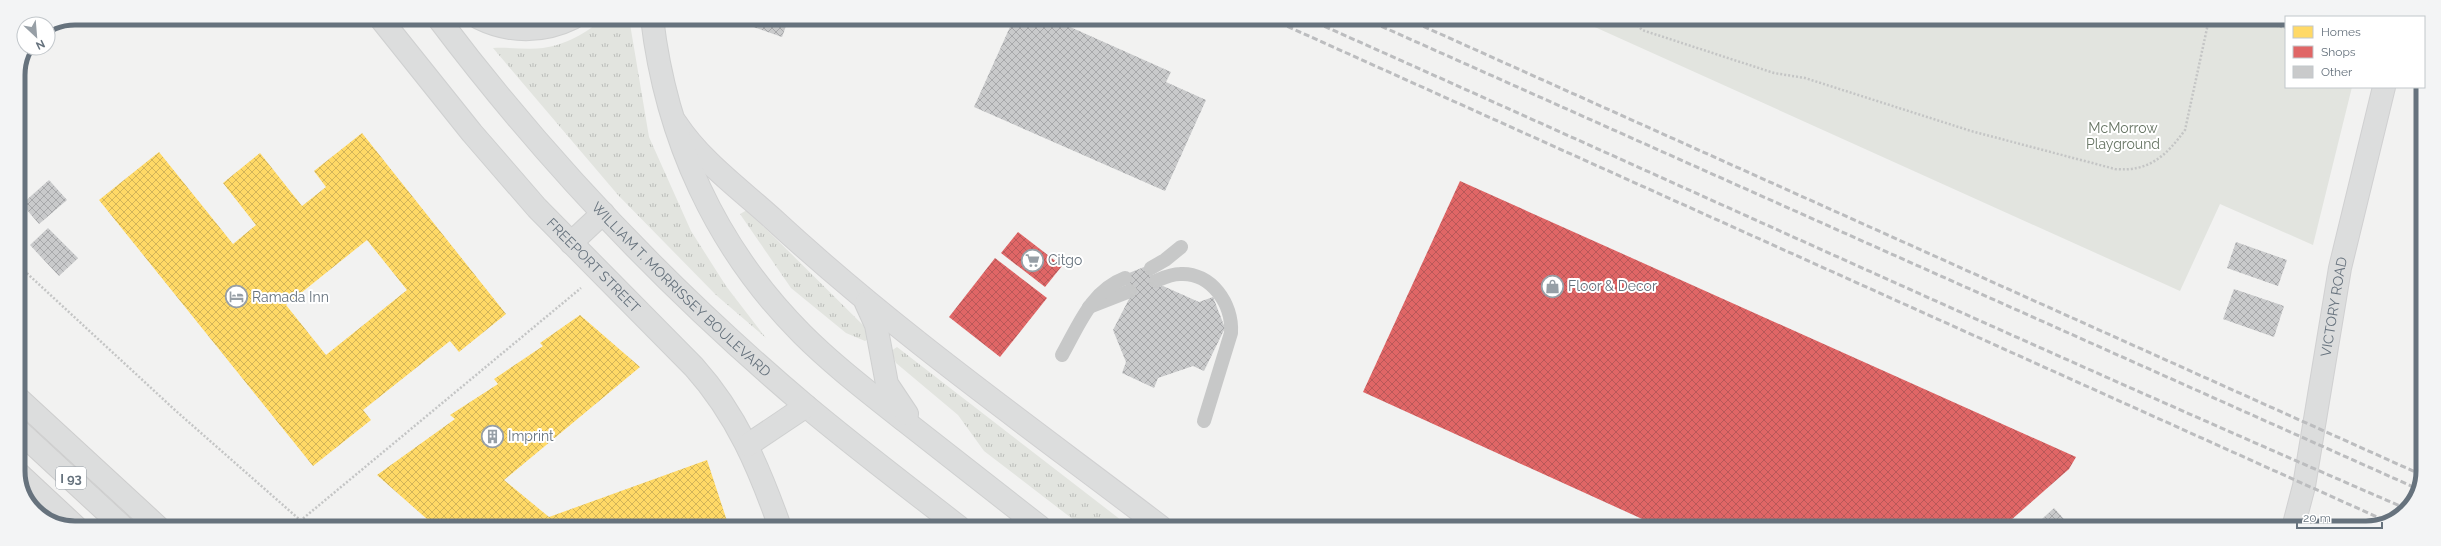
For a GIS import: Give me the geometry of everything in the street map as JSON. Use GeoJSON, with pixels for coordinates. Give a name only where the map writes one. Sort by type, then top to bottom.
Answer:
{"type":"FeatureCollection","features":[{"type":"Feature","properties":{"kind":"main road","name":"FREEPORT STREET"},"geometry":{"type":"LineString","coordinates":[[386,25],[472,133],[571,243],[702,376],[732,416],[748,444],[778,521]]}},
{"type":"Feature","properties":{"kind":"main road","name":"WILLIAM T. MORRISSEY BOULEVARD"},"geometry":{"type":"LineString","coordinates":[[444,25],[519,120],[603,213],[700,310],[806,406],[951,521]]}},
{"type":"Feature","properties":{"kind":"main road"},"geometry":{"type":"LineString","coordinates":[[493,25],[516,30],[539,29],[551,25]]}},
{"type":"Feature","properties":{"kind":"main road"},"geometry":{"type":"LineString","coordinates":[[653,25],[660,77],[669,111],[680,143],[706,203],[732,248],[768,296],[820,352],[1032,521]]}},
{"type":"Feature","properties":{"kind":"main road","name":"VICTORY ROAD"},"geometry":{"type":"LineString","coordinates":[[2295,521],[2304,486],[2340,268],[2384,88]]}},
{"type":"Feature","properties":{"kind":"main road"},"geometry":{"type":"LineString","coordinates":[[669,111],[683,133],[703,156],[866,303],[1152,521]]}},
{"type":"Feature","properties":{"kind":"main road"},"geometry":{"type":"LineString","coordinates":[[571,243],[603,213]]}},
{"type":"Feature","properties":{"kind":"main road"},"geometry":{"type":"LineString","coordinates":[[866,303],[876,325],[887,384],[900,406],[941,449]]}},
{"type":"Feature","properties":{"kind":"main road","name":"I 93"},"geometry":{"type":"LineString","coordinates":[[25,404],[151,521]]}},
{"type":"Feature","properties":{"kind":"main road"},"geometry":{"type":"LineString","coordinates":[[748,444],[806,406]]}},
{"type":"Feature","properties":{"kind":"main road","name":"I 93"},"geometry":{"type":"LineString","coordinates":[[25,436],[117,521]]}},
{"type":"Feature","properties":{"kind":"main road","name":"I 93"},"geometry":{"type":"LineString","coordinates":[[26,480],[69,520]]}},
{"type":"Feature","properties":{"kind":"lane"},"geometry":{"type":"LineString","coordinates":[[1181,247],[1165,260],[1153,274],[1180,274],[1198,277],[1215,288],[1226,305],[1230,317],[1231,333],[1204,421]]}},
{"type":"Feature","properties":{"kind":"lane"},"geometry":{"type":"LineString","coordinates":[[1062,355],[1089,307],[1103,289],[1127,284]]}},
{"type":"Feature","properties":{"kind":"path"},"geometry":{"type":"LineString","coordinates":[[1637,25],[1642,30],[1774,73],[1805,78],[1971,131],[2115,169],[2132,170],[2154,162],[2174,144],[2185,130],[2208,25]]}},
{"type":"Feature","properties":{"kind":"path"},"geometry":{"type":"LineString","coordinates":[[2274,25],[2285,28]]}},
{"type":"Feature","properties":{"kind":"path"},"geometry":{"type":"LineString","coordinates":[[25,271],[176,411],[300,521],[600,272]]}},
{"type":"Feature","properties":{"kind":"green space"},"geometry":{"type":"Polygon","coordinates":[[[595,25],[630,25],[649,137],[691,231],[726,286],[766,338],[716,295],[618,195],[493,48],[543,48],[575,38],[595,25]]]}},
{"type":"Feature","properties":{"kind":"green space","name":"McMorrow Playground"},"geometry":{"type":"Polygon","coordinates":[[[1590,25],[2285,25],[2285,88],[2352,88],[2313,245],[2220,204],[2180,291],[1590,25]]]}},
{"type":"Feature","properties":{"kind":"green space"},"geometry":{"type":"Polygon","coordinates":[[[747,210],[871,333],[870,338],[865,341],[846,333],[791,288],[740,214],[747,210]]]}},
{"type":"Feature","properties":{"kind":"green space"},"geometry":{"type":"Polygon","coordinates":[[[897,347],[1122,521],[1075,521],[984,451],[958,415],[896,363],[891,351],[897,347]]]}},
{"type":"Feature","properties":{"kind":"building: Homes","name":"Ramada Inn"},"geometry":{"type":"Polygon","coordinates":[[[362,133],[506,314],[459,352],[450,341],[363,410],[371,420],[313,466],[99,200],[159,152],[233,244],[256,225],[223,183],[260,153],[302,206],[326,187],[314,171],[362,133]],[[367,240],[286,305],[326,355],[407,290],[367,240]]]}},
{"type":"Feature","properties":{"kind":"building: Homes","name":"Imprint"},"geometry":{"type":"Polygon","coordinates":[[[580,315],[640,367],[504,480],[549,517],[707,460],[727,521],[429,521],[377,475],[455,419],[450,415],[498,384],[494,379],[543,346],[540,343],[580,315]]]}},
{"type":"Feature","properties":{"kind":"building: Shops","name":"Floor & Decor"},"geometry":{"type":"Polygon","coordinates":[[[1460,181],[2076,457],[2069,469],[2010,521],[1647,521],[1363,392],[1460,181]]]}},
{"type":"Feature","properties":{"kind":"building: Shops","name":"Citgo"},"geometry":{"type":"Polygon","coordinates":[[[1018,232],[1062,266],[1045,287],[1001,253],[1018,232]]]}},
{"type":"Feature","properties":{"kind":"building: Shops","name":"Citgo"},"geometry":{"type":"Polygon","coordinates":[[[995,258],[1047,298],[1000,357],[949,317],[995,258]]]}},
{"type":"Feature","properties":{"kind":"building: Other"},"geometry":{"type":"Polygon","coordinates":[[[748,25],[786,25],[782,37],[748,25]]]}},
{"type":"Feature","properties":{"kind":"building: Other"},"geometry":{"type":"Polygon","coordinates":[[[1011,25],[1066,25],[1171,72],[1166,82],[1206,100],[1165,191],[974,107],[1011,25]]]}},
{"type":"Feature","properties":{"kind":"building: Other"},"geometry":{"type":"Polygon","coordinates":[[[49,180],[67,200],[39,224],[25,208],[25,201],[49,180]]]}},
{"type":"Feature","properties":{"kind":"building: Other"},"geometry":{"type":"Polygon","coordinates":[[[48,228],[78,258],[59,276],[30,245],[48,228]]]}},
{"type":"Feature","properties":{"kind":"building: Other"},"geometry":{"type":"Polygon","coordinates":[[[2236,242],[2287,260],[2278,286],[2227,268],[2236,242]]]}},
{"type":"Feature","properties":{"kind":"building: Other"},"geometry":{"type":"Polygon","coordinates":[[[1149,265],[1158,287],[1163,286],[1199,302],[1213,297],[1225,328],[1204,371],[1193,366],[1158,378],[1154,388],[1122,373],[1126,362],[1113,330],[1129,299],[1124,275],[1149,265]]]}},
{"type":"Feature","properties":{"kind":"building: Other"},"geometry":{"type":"Polygon","coordinates":[[[2234,289],[2284,306],[2274,337],[2223,319],[2234,289]]]}},
{"type":"Feature","properties":{"kind":"building: Other"},"geometry":{"type":"Polygon","coordinates":[[[2054,508],[2066,521],[2040,521],[2054,508]]]}},
{"type":"Feature","properties":{"kind":"railway"},"geometry":{"type":"LineString","coordinates":[[1284,25],[2380,519]]}},
{"type":"Feature","properties":{"kind":"railway"},"geometry":{"type":"LineString","coordinates":[[1321,25],[1994,327],[2401,507]]}},
{"type":"Feature","properties":{"kind":"railway"},"geometry":{"type":"LineString","coordinates":[[1378,25],[2413,487]]}},
{"type":"Feature","properties":{"kind":"railway"},"geometry":{"type":"LineString","coordinates":[[1420,25],[2416,472]]}},
{"type":"Feature","properties":{"kind":"place","name":"Citgo"},"geometry":{"type":"Point","coordinates":[1032,260]}},
{"type":"Feature","properties":{"kind":"place","name":"Floor & Decor"},"geometry":{"type":"Point","coordinates":[1553,286]}},
{"type":"Feature","properties":{"kind":"place","name":"Ramada Inn"},"geometry":{"type":"Point","coordinates":[236,297]}},
{"type":"Feature","properties":{"kind":"place","name":"Imprint"},"geometry":{"type":"Point","coordinates":[493,436]}}]}
